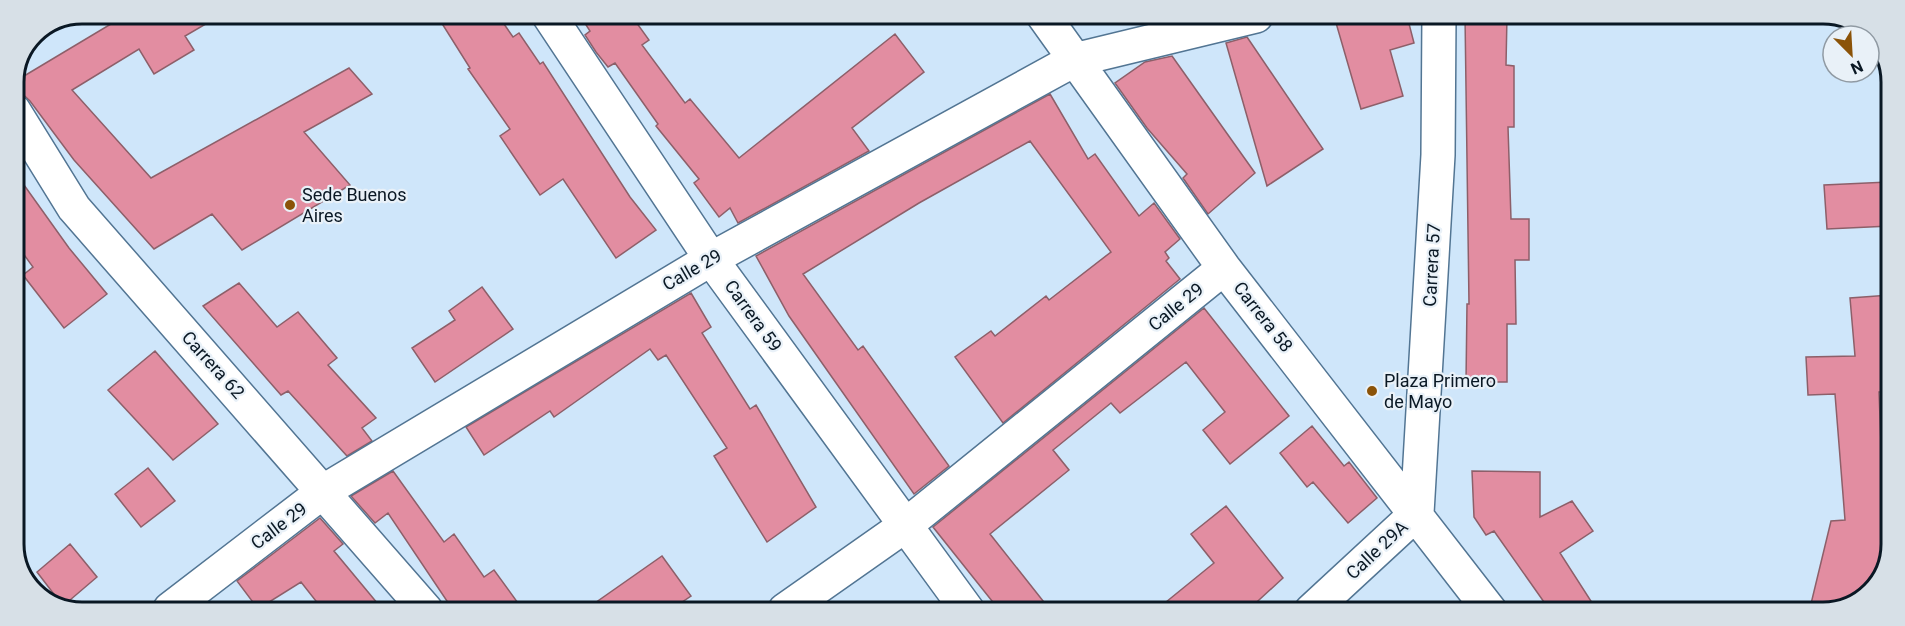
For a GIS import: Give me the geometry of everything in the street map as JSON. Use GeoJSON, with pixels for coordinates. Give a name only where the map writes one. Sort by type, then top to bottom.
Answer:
{"type":"FeatureCollection","features":[{"type":"Feature","properties":{"kind":"street","name":"Carrera 59"},"geometry":{"type":"LineString","coordinates":[[555,24],[711,259],[962,602]]}},
{"type":"Feature","properties":{"kind":"street","name":"Carrera 58"},"geometry":{"type":"LineString","coordinates":[[1049,24],[1224,268],[1417,513],[1484,602]]}},
{"type":"Feature","properties":{"kind":"street","name":"Calle 29"},"geometry":{"type":"LineString","coordinates":[[179,602],[324,491],[711,259],[1074,60],[1223,24]]}},
{"type":"Feature","properties":{"kind":"street","name":"Carrera 57"},"geometry":{"type":"LineString","coordinates":[[1417,513],[1438,155],[1439,24]]}},
{"type":"Feature","properties":{"kind":"street","name":"Carrera 62"},"geometry":{"type":"LineString","coordinates":[[24,127],[74,208],[419,602]]}},
{"type":"Feature","properties":{"kind":"street","name":"Calle 29"},"geometry":{"type":"LineString","coordinates":[[796,602],[906,525],[1224,268]]}},
{"type":"Feature","properties":{"kind":"street","name":"Calle 29A"},"geometry":{"type":"LineString","coordinates":[[1321,602],[1417,513]]}},
{"type":"Feature","properties":{"kind":"building"},"geometry":{"type":"Polygon","coordinates":[[[111,24],[206,24],[185,36],[194,50],[154,74],[139,49],[72,90],[151,178],[349,68],[372,94],[304,132],[350,185],[242,250],[212,214],[154,249],[74,160],[24,95],[25,76],[111,24]]]}},
{"type":"Feature","properties":{"kind":"building"},"geometry":{"type":"Polygon","coordinates":[[[442,24],[504,24],[513,37],[519,33],[540,64],[543,62],[630,197],[656,230],[616,258],[563,179],[540,195],[500,136],[510,129],[468,69],[470,68],[442,24]]]}},
{"type":"Feature","properties":{"kind":"building"},"geometry":{"type":"Polygon","coordinates":[[[585,24],[637,24],[649,40],[642,45],[685,103],[690,99],[739,158],[895,34],[924,72],[852,128],[869,151],[738,223],[730,208],[719,217],[694,183],[699,179],[656,126],[658,124],[615,63],[608,67],[596,52],[585,35],[590,31],[585,24]]]}},
{"type":"Feature","properties":{"kind":"building"},"geometry":{"type":"Polygon","coordinates":[[[1336,24],[1409,24],[1414,43],[1390,50],[1403,96],[1361,109],[1336,24]]]}},
{"type":"Feature","properties":{"kind":"building"},"geometry":{"type":"Polygon","coordinates":[[[1465,24],[1507,24],[1506,65],[1514,66],[1514,127],[1508,127],[1511,219],[1529,219],[1529,260],[1515,260],[1516,324],[1507,324],[1507,382],[1466,382],[1467,304],[1469,304],[1465,24]]]}},
{"type":"Feature","properties":{"kind":"building"},"geometry":{"type":"Polygon","coordinates":[[[1247,37],[1323,149],[1267,186],[1226,43],[1247,37]]]}},
{"type":"Feature","properties":{"kind":"building"},"geometry":{"type":"Polygon","coordinates":[[[1172,56],[1255,173],[1208,214],[1183,178],[1187,174],[1147,128],[1115,83],[1145,62],[1172,56]]]}},
{"type":"Feature","properties":{"kind":"building"},"geometry":{"type":"Polygon","coordinates":[[[1050,94],[1088,159],[1095,154],[1139,216],[1154,203],[1180,239],[1165,252],[1169,258],[1166,261],[1180,279],[1003,423],[955,357],[991,331],[995,336],[1046,296],[1049,300],[1111,252],[1030,141],[919,203],[803,274],[858,350],[863,346],[949,466],[914,494],[789,316],[756,256],[1050,94]]]}},
{"type":"Feature","properties":{"kind":"building"},"geometry":{"type":"Polygon","coordinates":[[[1881,182],[1881,226],[1827,229],[1824,185],[1881,182]]]}},
{"type":"Feature","properties":{"kind":"building"},"geometry":{"type":"Polygon","coordinates":[[[24,185],[69,248],[107,294],[64,328],[24,276],[33,267],[24,255],[24,185]]]}},
{"type":"Feature","properties":{"kind":"building"},"geometry":{"type":"Polygon","coordinates":[[[239,283],[277,327],[298,312],[337,358],[328,365],[376,418],[362,428],[372,441],[347,456],[288,391],[281,395],[203,306],[239,283]]]}},
{"type":"Feature","properties":{"kind":"building"},"geometry":{"type":"Polygon","coordinates":[[[482,287],[513,329],[435,382],[412,348],[455,320],[449,311],[482,287]]]}},
{"type":"Feature","properties":{"kind":"building"},"geometry":{"type":"Polygon","coordinates":[[[691,293],[711,327],[702,333],[750,409],[756,405],[816,507],[767,542],[714,456],[727,448],[666,355],[658,360],[650,349],[554,417],[550,411],[484,455],[466,427],[691,293]]]}},
{"type":"Feature","properties":{"kind":"building"},"geometry":{"type":"Polygon","coordinates":[[[1881,296],[1881,392],[1879,392],[1881,552],[1875,570],[1858,590],[1842,599],[1811,602],[1831,521],[1845,520],[1835,394],[1808,395],[1806,357],[1855,356],[1850,298],[1881,296]]]}},
{"type":"Feature","properties":{"kind":"building"},"geometry":{"type":"Polygon","coordinates":[[[1204,308],[1289,416],[1230,464],[1203,430],[1225,412],[1186,362],[1120,413],[1111,403],[1053,450],[1069,470],[990,534],[1044,602],[993,602],[933,527],[1204,308]]]}},
{"type":"Feature","properties":{"kind":"building"},"geometry":{"type":"Polygon","coordinates":[[[155,351],[218,424],[173,460],[108,390],[155,351]]]}},
{"type":"Feature","properties":{"kind":"building"},"geometry":{"type":"Polygon","coordinates":[[[1312,426],[1344,466],[1349,462],[1377,498],[1348,523],[1313,482],[1307,487],[1280,453],[1312,426]]]}},
{"type":"Feature","properties":{"kind":"building"},"geometry":{"type":"Polygon","coordinates":[[[148,468],[175,501],[141,527],[115,494],[148,468]]]}},
{"type":"Feature","properties":{"kind":"building"},"geometry":{"type":"Polygon","coordinates":[[[393,471],[444,542],[454,534],[484,577],[494,570],[517,602],[448,602],[388,513],[375,523],[351,496],[393,471]]]}},
{"type":"Feature","properties":{"kind":"building"},"geometry":{"type":"Polygon","coordinates":[[[1472,471],[1540,472],[1540,517],[1572,501],[1593,531],[1560,553],[1592,602],[1544,602],[1494,531],[1486,535],[1474,517],[1472,471]]]}},
{"type":"Feature","properties":{"kind":"building"},"geometry":{"type":"Polygon","coordinates":[[[1226,506],[1283,578],[1257,602],[1166,602],[1214,563],[1191,534],[1226,506]]]}},
{"type":"Feature","properties":{"kind":"building"},"geometry":{"type":"Polygon","coordinates":[[[320,518],[343,544],[334,551],[376,602],[317,602],[301,582],[269,602],[253,602],[237,581],[320,518]]]}},
{"type":"Feature","properties":{"kind":"building"},"geometry":{"type":"Polygon","coordinates":[[[70,544],[97,577],[69,601],[55,595],[37,572],[70,544]]]}},
{"type":"Feature","properties":{"kind":"building"},"geometry":{"type":"Polygon","coordinates":[[[662,556],[691,596],[682,602],[596,602],[662,556]]]}},
{"type":"Feature","properties":{"kind":"place","name":"Sede Buenos Aires"},"geometry":{"type":"Point","coordinates":[290,205]}},
{"type":"Feature","properties":{"kind":"place","name":"Plaza Primero de Mayo"},"geometry":{"type":"Point","coordinates":[1372,391]}}]}
